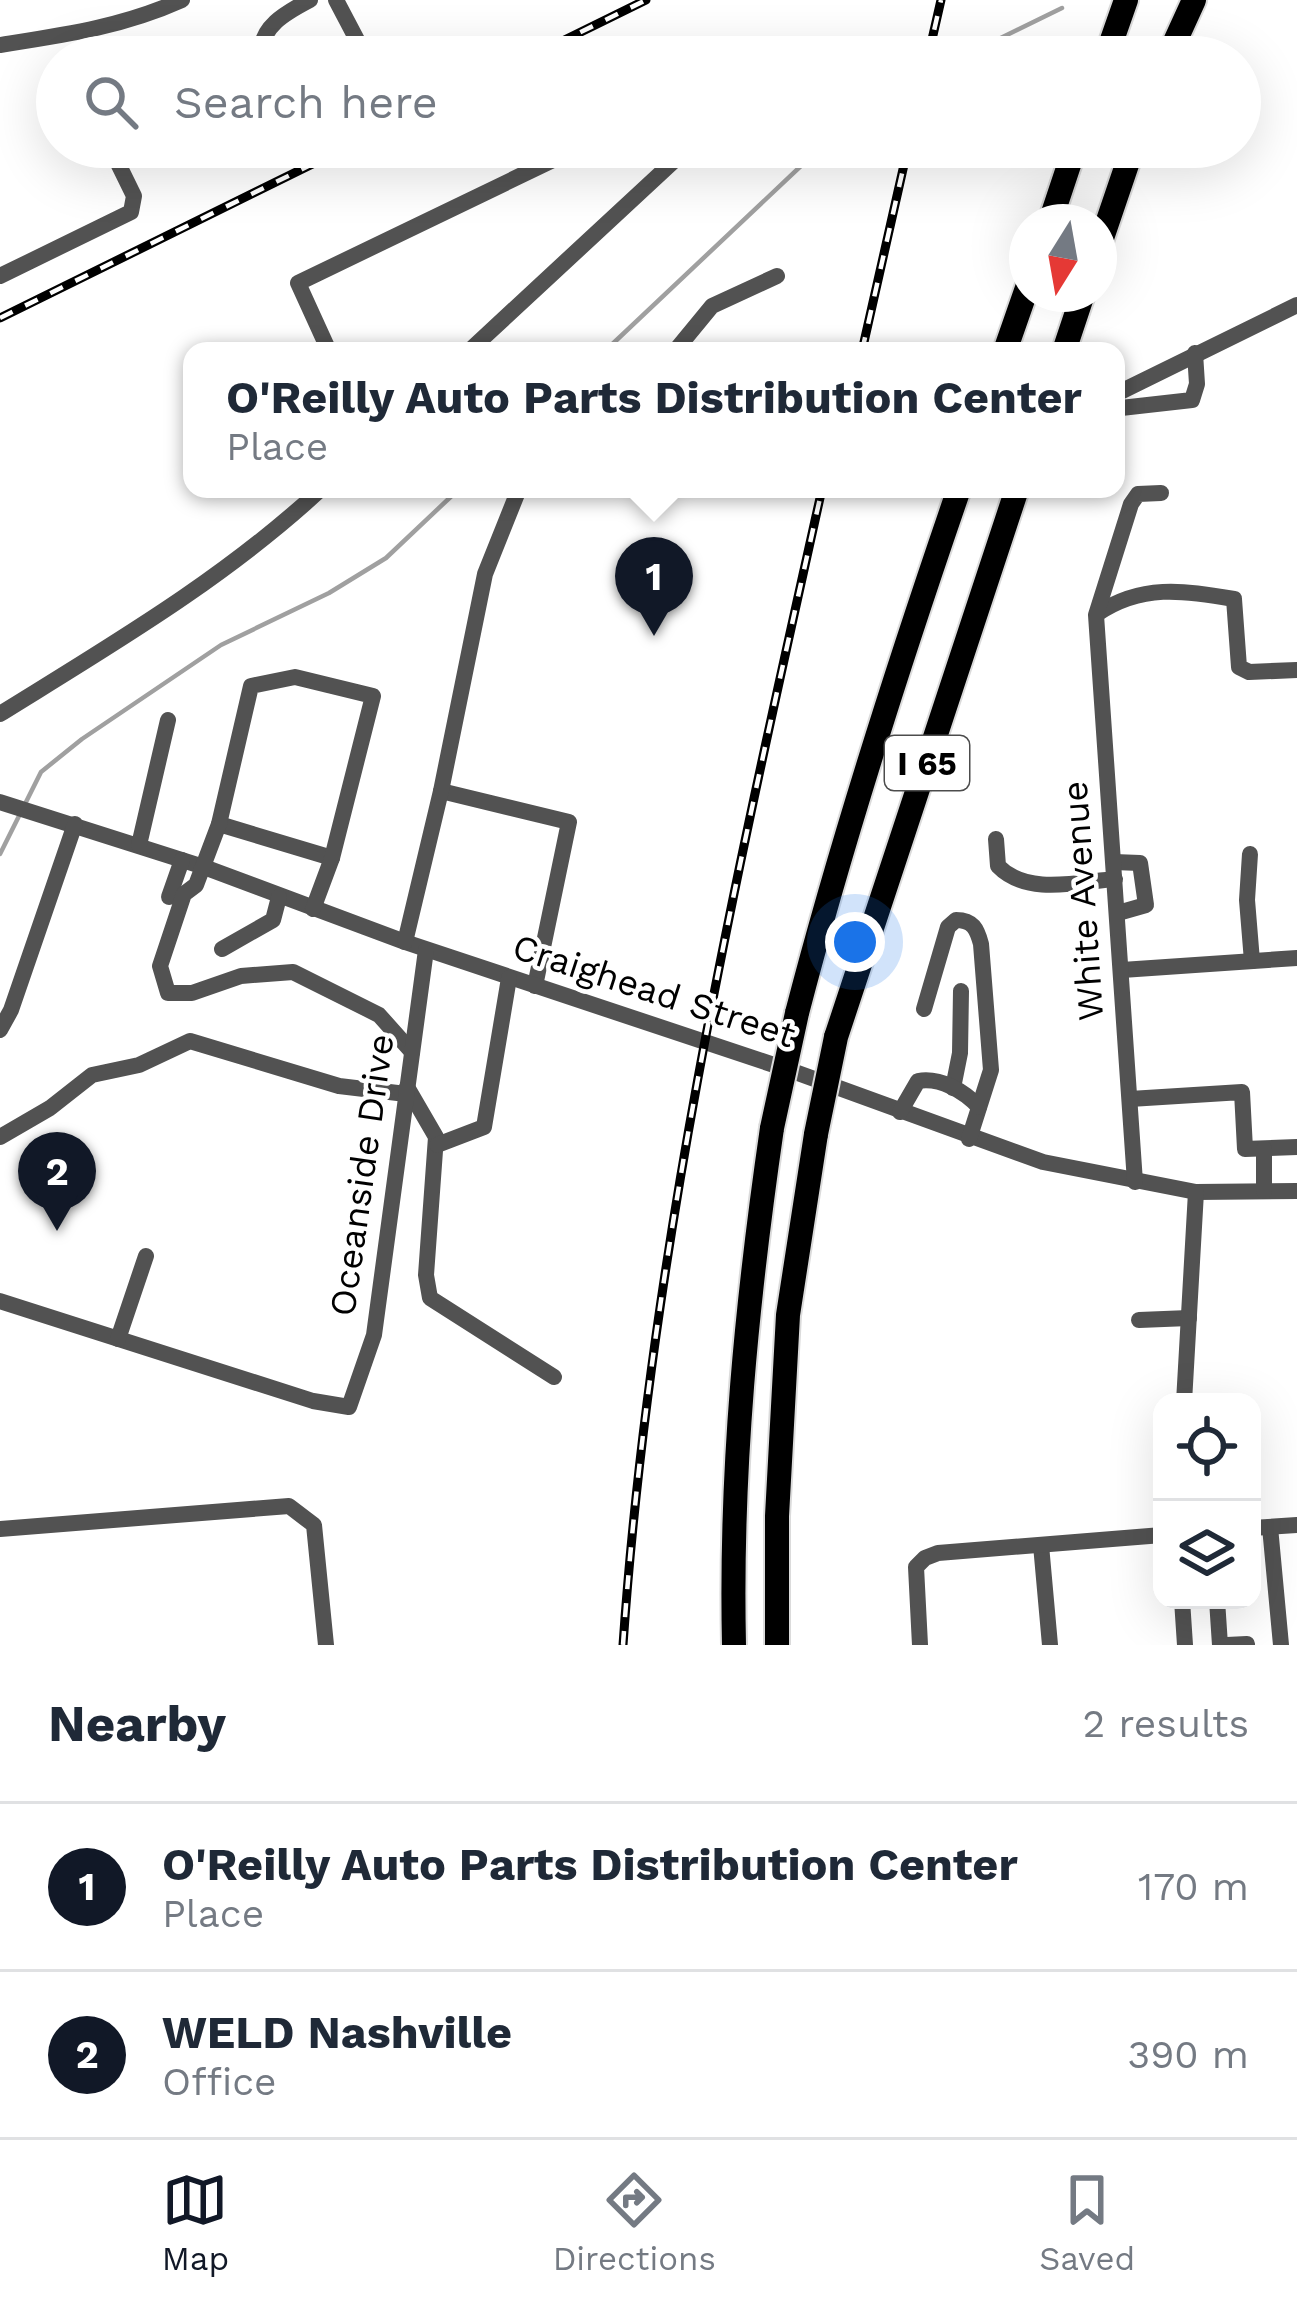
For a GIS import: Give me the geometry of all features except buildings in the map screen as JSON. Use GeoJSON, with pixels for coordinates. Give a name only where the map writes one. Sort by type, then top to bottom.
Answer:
{"type":"FeatureCollection","features":[{"type":"Feature","properties":{"kind":"highway"},"geometry":{"type":"LineString","coordinates":[[1107,36],[1114,0]]}},
{"type":"Feature","properties":{"kind":"highway"},"geometry":{"type":"LineString","coordinates":[[1111,36],[1126,0]]}},
{"type":"Feature","properties":{"kind":"highway"},"geometry":{"type":"LineString","coordinates":[[1172,36],[1182,0]]}},
{"type":"Feature","properties":{"kind":"highway"},"geometry":{"type":"LineString","coordinates":[[1176,36],[1194,0]]}},
{"type":"Feature","properties":{"kind":"highway"},"geometry":{"type":"LineString","coordinates":[[1056,204],[1068,168]]}},
{"type":"Feature","properties":{"kind":"highway"},"geometry":{"type":"LineString","coordinates":[[1113,204],[1125,168]]}},
{"type":"Feature","properties":{"kind":"highway"},"geometry":{"type":"LineString","coordinates":[[1008,342],[1019,312]]}},
{"type":"Feature","properties":{"kind":"highway"},"geometry":{"type":"LineString","coordinates":[[1067,342],[1077,312]]}},
{"type":"Feature","properties":{"kind":"highway","name":"I 65"},"geometry":{"type":"LineString","coordinates":[[734,1645],[733,1545],[744,1331],[772,1128],[796,1013],[882,711],[955,498]]}},
{"type":"Feature","properties":{"kind":"highway","name":"I 65"},"geometry":{"type":"LineString","coordinates":[[777,1645],[777,1516],[788,1316],[836,1037],[1015,498]]}},
{"type":"Feature","properties":{"kind":"street"},"geometry":{"type":"LineString","coordinates":[[62,36],[96,32],[151,7],[182,0]]}},
{"type":"Feature","properties":{"kind":"street"},"geometry":{"type":"LineString","coordinates":[[264,36],[274,23],[310,0]]}},
{"type":"Feature","properties":{"kind":"street"},"geometry":{"type":"LineString","coordinates":[[336,0],[355,36]]}},
{"type":"Feature","properties":{"kind":"street"},"geometry":{"type":"LineString","coordinates":[[0,45],[36,40]]}},
{"type":"Feature","properties":{"kind":"street"},"geometry":{"type":"LineString","coordinates":[[0,276],[131,212],[134,196],[120,168]]}},
{"type":"Feature","properties":{"kind":"street"},"geometry":{"type":"LineString","coordinates":[[325,342],[298,283],[536,168]]}},
{"type":"Feature","properties":{"kind":"street"},"geometry":{"type":"LineString","coordinates":[[480,342],[666,168]]}},
{"type":"Feature","properties":{"kind":"street"},"geometry":{"type":"LineString","coordinates":[[682,342],[712,306],[776,275]]}},
{"type":"Feature","properties":{"kind":"street"},"geometry":{"type":"LineString","coordinates":[[1125,397],[1195,353],[1297,305]]}},
{"type":"Feature","properties":{"kind":"street"},"geometry":{"type":"LineString","coordinates":[[1125,401],[1192,400],[1197,384],[1195,353]]}},
{"type":"Feature","properties":{"kind":"street"},"geometry":{"type":"LineString","coordinates":[[1096,615],[1131,504],[1138,494],[1161,493]]}},
{"type":"Feature","properties":{"kind":"street"},"geometry":{"type":"LineString","coordinates":[[0,714],[155,618],[267,539],[311,498]]}},
{"type":"Feature","properties":{"kind":"street"},"geometry":{"type":"LineString","coordinates":[[405,942],[485,574],[515,498]]}},
{"type":"Feature","properties":{"kind":"street"},"geometry":{"type":"LineString","coordinates":[[1096,615],[1123,597],[1143,594],[1204,593],[1234,599],[1239,667],[1250,672],[1297,670]]}},
{"type":"Feature","properties":{"kind":"street","name":"White Avenue"},"geometry":{"type":"LineString","coordinates":[[1096,615],[1135,1182]]}},
{"type":"Feature","properties":{"kind":"street"},"geometry":{"type":"LineString","coordinates":[[313,909],[332,857],[373,696],[295,676],[251,686],[219,824],[196,885],[184,894],[160,966],[168,993],[192,993],[241,976],[293,972],[379,1015],[412,1052]]}},
{"type":"Feature","properties":{"kind":"street"},"geometry":{"type":"LineString","coordinates":[[139,845],[168,720]]}},
{"type":"Feature","properties":{"kind":"street"},"geometry":{"type":"LineString","coordinates":[[441,791],[569,822],[535,986]]}},
{"type":"Feature","properties":{"kind":"street","name":"Craighead Street"},"geometry":{"type":"LineString","coordinates":[[0,802],[204,867],[426,950],[795,1072],[1043,1162],[1196,1192],[1297,1191]]}},
{"type":"Feature","properties":{"kind":"street"},"geometry":{"type":"LineString","coordinates":[[0,1030],[69,823]]}},
{"type":"Feature","properties":{"kind":"street"},"geometry":{"type":"LineString","coordinates":[[219,824],[332,857]]}},
{"type":"Feature","properties":{"kind":"street"},"geometry":{"type":"LineString","coordinates":[[997,839],[998,866],[1024,882],[1054,884],[1140,863],[1146,905],[1118,913]]}},
{"type":"Feature","properties":{"kind":"street"},"geometry":{"type":"LineString","coordinates":[[1250,854],[1246,900],[1252,961]]}},
{"type":"Feature","properties":{"kind":"street"},"geometry":{"type":"LineString","coordinates":[[169,897],[182,860]]}},
{"type":"Feature","properties":{"kind":"street"},"geometry":{"type":"LineString","coordinates":[[222,949],[273,920],[279,897]]}},
{"type":"Feature","properties":{"kind":"street"},"geometry":{"type":"LineString","coordinates":[[924,1009],[948,927],[964,920],[978,930],[992,1070],[970,1139]]}},
{"type":"Feature","properties":{"kind":"street","name":"Oceanside Drive"},"geometry":{"type":"LineString","coordinates":[[118,1339],[313,1401],[349,1407],[374,1335],[426,950]]}},
{"type":"Feature","properties":{"kind":"street"},"geometry":{"type":"LineString","coordinates":[[1123,970],[1297,958]]}},
{"type":"Feature","properties":{"kind":"street"},"geometry":{"type":"LineString","coordinates":[[436,1145],[484,1127],[509,978]]}},
{"type":"Feature","properties":{"kind":"street"},"geometry":{"type":"LineString","coordinates":[[952,1088],[960,1053],[962,991]]}},
{"type":"Feature","properties":{"kind":"street"},"geometry":{"type":"LineString","coordinates":[[0,1137],[92,1076],[139,1066],[190,1041],[339,1087],[407,1090],[434,1130],[436,1145],[426,1275],[430,1298],[554,1378]]}},
{"type":"Feature","properties":{"kind":"street"},"geometry":{"type":"LineString","coordinates":[[900,1112],[918,1081],[930,1079],[979,1107]]}},
{"type":"Feature","properties":{"kind":"street"},"geometry":{"type":"LineString","coordinates":[[1130,1099],[1242,1092],[1245,1149],[1297,1147]]}},
{"type":"Feature","properties":{"kind":"street"},"geometry":{"type":"LineString","coordinates":[[1264,1149],[1264,1192]]}},
{"type":"Feature","properties":{"kind":"street"},"geometry":{"type":"LineString","coordinates":[[1185,1393],[1196,1192]]}},
{"type":"Feature","properties":{"kind":"street"},"geometry":{"type":"LineString","coordinates":[[0,1301],[118,1339],[146,1256]]}},
{"type":"Feature","properties":{"kind":"street"},"geometry":{"type":"LineString","coordinates":[[1139,1320],[1189,1318]]}},
{"type":"Feature","properties":{"kind":"street"},"geometry":{"type":"LineString","coordinates":[[0,1529],[289,1506],[314,1525],[326,1645]]}},
{"type":"Feature","properties":{"kind":"street"},"geometry":{"type":"LineString","coordinates":[[1281,1645],[1261,1527],[1297,1525]]}},
{"type":"Feature","properties":{"kind":"street"},"geometry":{"type":"LineString","coordinates":[[920,1645],[916,1567],[926,1558],[938,1553],[1153,1536]]}},
{"type":"Feature","properties":{"kind":"street"},"geometry":{"type":"LineString","coordinates":[[1041,1545],[1050,1645]]}},
{"type":"Feature","properties":{"kind":"street"},"geometry":{"type":"LineString","coordinates":[[1183,1609],[1185,1645]]}},
{"type":"Feature","properties":{"kind":"street"},"geometry":{"type":"LineString","coordinates":[[1218,1609],[1224,1645],[1247,1644]]}},
{"type":"Feature","properties":{"kind":"waterway"},"geometry":{"type":"LineString","coordinates":[[1005,36],[1062,8]]}},
{"type":"Feature","properties":{"kind":"waterway"},"geometry":{"type":"LineString","coordinates":[[615,342],[799,168]]}},
{"type":"Feature","properties":{"kind":"waterway"},"geometry":{"type":"LineString","coordinates":[[0,854],[41,772],[82,739],[221,645],[329,593],[386,558],[449,498]]}},
{"type":"Feature","properties":{"kind":"railway"},"geometry":{"type":"LineString","coordinates":[[573,36],[646,0]]}},
{"type":"Feature","properties":{"kind":"railway"},"geometry":{"type":"LineString","coordinates":[[933,36],[941,0]]}},
{"type":"Feature","properties":{"kind":"railway"},"geometry":{"type":"LineString","coordinates":[[0,318],[304,168]]}},
{"type":"Feature","properties":{"kind":"railway"},"geometry":{"type":"LineString","coordinates":[[864,342],[903,168]]}},
{"type":"Feature","properties":{"kind":"railway"},"geometry":{"type":"LineString","coordinates":[[623,1645],[636,1498],[675,1208],[729,919],[820,498]]}},
{"type":"Feature","properties":{"kind":"place","name":"O'Reilly Auto Parts Distribution Center"},"geometry":{"type":"Point","coordinates":[654,636]}},
{"type":"Feature","properties":{"kind":"place","name":"WELD Nashville"},"geometry":{"type":"Point","coordinates":[57,1231]}}]}
